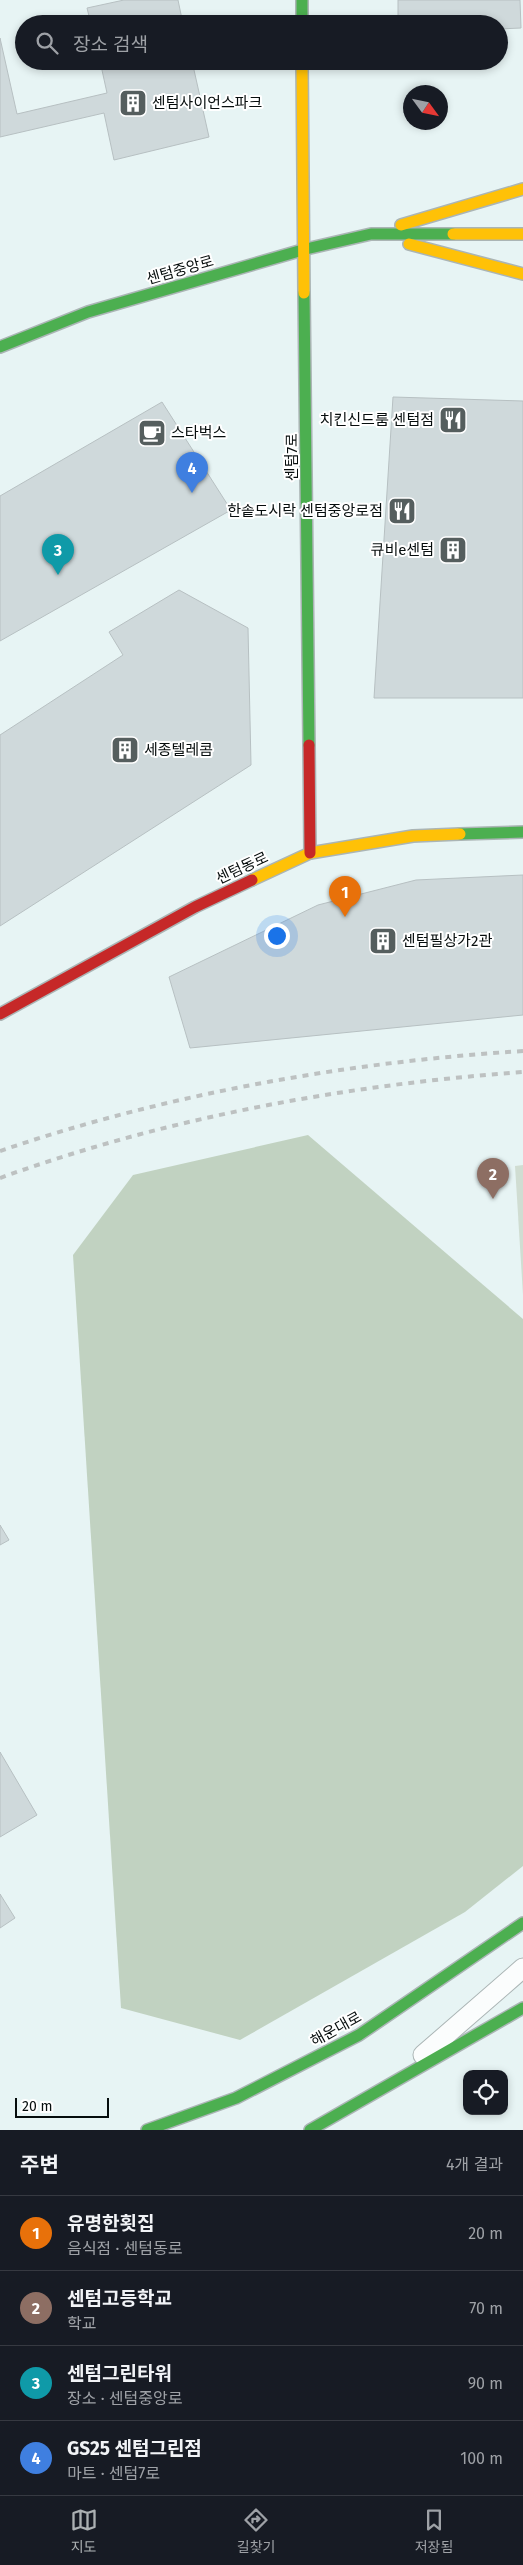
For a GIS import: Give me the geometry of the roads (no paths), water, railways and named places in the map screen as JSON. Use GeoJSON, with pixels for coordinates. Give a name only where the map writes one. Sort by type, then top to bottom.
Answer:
{"type":"FeatureCollection","features":[{"type":"Feature","properties":{"kind":"main road"},"geometry":{"type":"LineString","coordinates":[[302,0],[302,15]]}},
{"type":"Feature","properties":{"kind":"main road","name":"센텀7로"},"geometry":{"type":"LineString","coordinates":[[302,70],[306,249],[310,852]]}},
{"type":"Feature","properties":{"kind":"main road","name":"센텀중앙로"},"geometry":{"type":"LineString","coordinates":[[0,346],[88,312],[306,249],[371,234],[523,189]]}},
{"type":"Feature","properties":{"kind":"main road","name":"센텀중앙로"},"geometry":{"type":"LineString","coordinates":[[371,234],[523,234]]}},
{"type":"Feature","properties":{"kind":"main road","name":"센텀중앙로"},"geometry":{"type":"LineString","coordinates":[[371,234],[523,274]]}},
{"type":"Feature","properties":{"kind":"main road","name":"센텀동로"},"geometry":{"type":"LineString","coordinates":[[0,1014],[196,907],[310,852],[413,836],[523,832]]}},
{"type":"Feature","properties":{"kind":"main road","name":"해운대로"},"geometry":{"type":"LineString","coordinates":[[147,2130],[236,2098],[359,2035],[523,1923]]}},
{"type":"Feature","properties":{"kind":"main road"},"geometry":{"type":"LineString","coordinates":[[310,2130],[383,2090],[523,2008]]}},
{"type":"Feature","properties":{"kind":"lane"},"geometry":{"type":"LineString","coordinates":[[383,2090],[523,1968]]}},
{"type":"Feature","properties":{"kind":"railway"},"geometry":{"type":"LineString","coordinates":[[0,1151],[127,1113],[192,1097],[258,1084],[324,1072],[391,1063],[523,1051]]}},
{"type":"Feature","properties":{"kind":"railway"},"geometry":{"type":"LineString","coordinates":[[0,1178],[64,1156],[128,1138],[258,1107],[390,1085],[523,1072]]}},
{"type":"Feature","properties":{"kind":"place","name":"센텀사이언스파크"},"geometry":{"type":"Point","coordinates":[133,103]}},
{"type":"Feature","properties":{"kind":"place","name":"치킨신드룸 센텀점"},"geometry":{"type":"Point","coordinates":[453,420]}},
{"type":"Feature","properties":{"kind":"place","name":"스타벅스"},"geometry":{"type":"Point","coordinates":[152,433]}},
{"type":"Feature","properties":{"kind":"place","name":"GS25 센텀그린점"},"geometry":{"type":"Point","coordinates":[192,493]}},
{"type":"Feature","properties":{"kind":"place","name":"한솥도시락 센텀중앙로점"},"geometry":{"type":"Point","coordinates":[402,511]}},
{"type":"Feature","properties":{"kind":"place","name":"큐비e센텀"},"geometry":{"type":"Point","coordinates":[453,550]}},
{"type":"Feature","properties":{"kind":"place","name":"센텀그린타워"},"geometry":{"type":"Point","coordinates":[58,575]}},
{"type":"Feature","properties":{"kind":"place","name":"세종텔레콤"},"geometry":{"type":"Point","coordinates":[125,750]}},
{"type":"Feature","properties":{"kind":"place","name":"유명한횟집"},"geometry":{"type":"Point","coordinates":[345,917]}},
{"type":"Feature","properties":{"kind":"place","name":"센텀필상가2관"},"geometry":{"type":"Point","coordinates":[383,941]}},
{"type":"Feature","properties":{"kind":"place","name":"센텀고등학교"},"geometry":{"type":"Point","coordinates":[493,1199]}}]}
